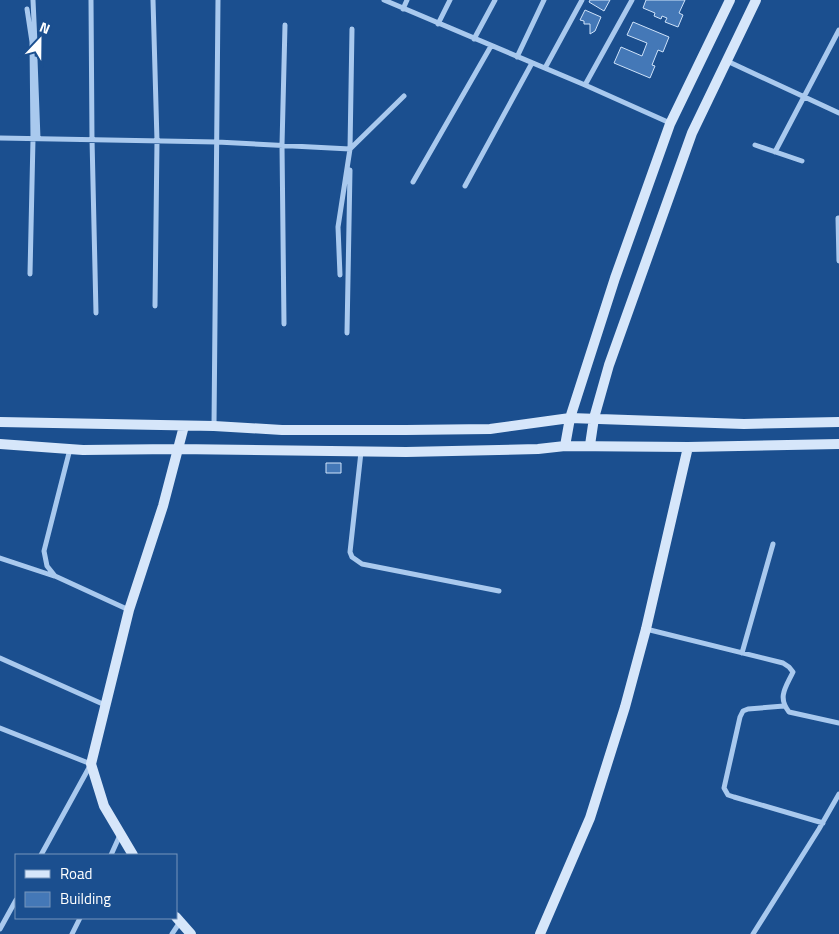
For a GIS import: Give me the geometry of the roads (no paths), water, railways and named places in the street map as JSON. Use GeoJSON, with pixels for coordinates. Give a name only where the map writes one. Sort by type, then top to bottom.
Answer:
{"type":"FeatureCollection","features":[{"type":"Feature","properties":{"kind":"street"},"geometry":{"type":"LineString","coordinates":[[30,274],[35,139],[33,0]]}},
{"type":"Feature","properties":{"kind":"street"},"geometry":{"type":"LineString","coordinates":[[91,0],[96,313]]}},
{"type":"Feature","properties":{"kind":"street"},"geometry":{"type":"LineString","coordinates":[[153,0],[157,140],[155,306]]}},
{"type":"Feature","properties":{"kind":"street"},"geometry":{"type":"LineString","coordinates":[[214,426],[218,0]]}},
{"type":"Feature","properties":{"kind":"street"},"geometry":{"type":"LineString","coordinates":[[384,0],[585,85],[670,124]]}},
{"type":"Feature","properties":{"kind":"street"},"geometry":{"type":"LineString","coordinates":[[403,9],[407,0]]}},
{"type":"Feature","properties":{"kind":"street"},"geometry":{"type":"LineString","coordinates":[[438,24],[450,0]]}},
{"type":"Feature","properties":{"kind":"street"},"geometry":{"type":"LineString","coordinates":[[474,39],[495,0]]}},
{"type":"Feature","properties":{"kind":"street"},"geometry":{"type":"LineString","coordinates":[[518,57],[544,0]]}},
{"type":"Feature","properties":{"kind":"street"},"geometry":{"type":"LineString","coordinates":[[545,68],[582,0]]}},
{"type":"Feature","properties":{"kind":"street"},"geometry":{"type":"LineString","coordinates":[[585,85],[632,0]]}},
{"type":"Feature","properties":{"kind":"street"},"geometry":{"type":"LineString","coordinates":[[565,446],[570,418],[615,278],[670,124],[730,0]]}},
{"type":"Feature","properties":{"kind":"street"},"geometry":{"type":"LineString","coordinates":[[590,445],[594,418],[609,365],[692,133],[756,0]]}},
{"type":"Feature","properties":{"kind":"street"},"geometry":{"type":"LineString","coordinates":[[27,9],[32,42],[35,139]]}},
{"type":"Feature","properties":{"kind":"street"},"geometry":{"type":"LineString","coordinates":[[284,324],[282,145],[285,25]]}},
{"type":"Feature","properties":{"kind":"street"},"geometry":{"type":"LineString","coordinates":[[347,333],[352,29]]}},
{"type":"Feature","properties":{"kind":"street"},"geometry":{"type":"LineString","coordinates":[[775,152],[839,30]]}},
{"type":"Feature","properties":{"kind":"street"},"geometry":{"type":"LineString","coordinates":[[413,182],[491,46]]}},
{"type":"Feature","properties":{"kind":"street"},"geometry":{"type":"LineString","coordinates":[[726,61],[839,113]]}},
{"type":"Feature","properties":{"kind":"street"},"geometry":{"type":"LineString","coordinates":[[465,186],[532,64]]}},
{"type":"Feature","properties":{"kind":"street"},"geometry":{"type":"LineString","coordinates":[[340,275],[338,226],[350,149],[404,96]]}},
{"type":"Feature","properties":{"kind":"street"},"geometry":{"type":"LineString","coordinates":[[0,138],[157,140],[350,149]]}},
{"type":"Feature","properties":{"kind":"street"},"geometry":{"type":"LineString","coordinates":[[755,145],[802,161]]}},
{"type":"Feature","properties":{"kind":"street"},"geometry":{"type":"LineString","coordinates":[[838,218],[839,261]]}},
{"type":"Feature","properties":{"kind":"street"},"geometry":{"type":"LineString","coordinates":[[0,422],[214,426],[282,430],[448,430],[490,429],[570,418],[744,424],[839,422]]}},
{"type":"Feature","properties":{"kind":"street"},"geometry":{"type":"LineString","coordinates":[[42,854],[91,764],[129,610],[163,506],[176,449],[184,426]]}},
{"type":"Feature","properties":{"kind":"street"},"geometry":{"type":"LineString","coordinates":[[0,444],[70,449],[361,452],[538,449],[590,445],[839,444]]}},
{"type":"Feature","properties":{"kind":"street"},"geometry":{"type":"LineString","coordinates":[[540,934],[590,818],[625,707],[646,629],[688,446]]}},
{"type":"Feature","properties":{"kind":"street"},"geometry":{"type":"LineString","coordinates":[[55,576],[47,566],[44,551],[70,449]]}},
{"type":"Feature","properties":{"kind":"street"},"geometry":{"type":"LineString","coordinates":[[361,452],[350,552],[352,557],[362,564],[499,591]]}},
{"type":"Feature","properties":{"kind":"street"},"geometry":{"type":"LineString","coordinates":[[742,653],[773,544]]}},
{"type":"Feature","properties":{"kind":"street"},"geometry":{"type":"LineString","coordinates":[[0,558],[55,576],[129,610]]}},
{"type":"Feature","properties":{"kind":"street"},"geometry":{"type":"LineString","coordinates":[[646,629],[783,663],[793,672],[782,697],[784,706],[789,712],[839,723]]}},
{"type":"Feature","properties":{"kind":"street"},"geometry":{"type":"LineString","coordinates":[[0,658],[105,705]]}},
{"type":"Feature","properties":{"kind":"street"},"geometry":{"type":"LineString","coordinates":[[784,706],[743,711],[724,788],[728,795],[823,823]]}},
{"type":"Feature","properties":{"kind":"street"},"geometry":{"type":"LineString","coordinates":[[0,728],[91,764]]}},
{"type":"Feature","properties":{"kind":"street"},"geometry":{"type":"LineString","coordinates":[[91,764],[104,806],[132,854]]}},
{"type":"Feature","properties":{"kind":"street"},"geometry":{"type":"LineString","coordinates":[[753,934],[823,823],[839,794]]}},
{"type":"Feature","properties":{"kind":"street"},"geometry":{"type":"LineString","coordinates":[[110,854],[120,835]]}},
{"type":"Feature","properties":{"kind":"street"},"geometry":{"type":"LineString","coordinates":[[0,929],[15,902]]}},
{"type":"Feature","properties":{"kind":"street"},"geometry":{"type":"LineString","coordinates":[[72,934],[80,919]]}},
{"type":"Feature","properties":{"kind":"street"},"geometry":{"type":"LineString","coordinates":[[172,934],[178,919],[191,934]]}}]}
